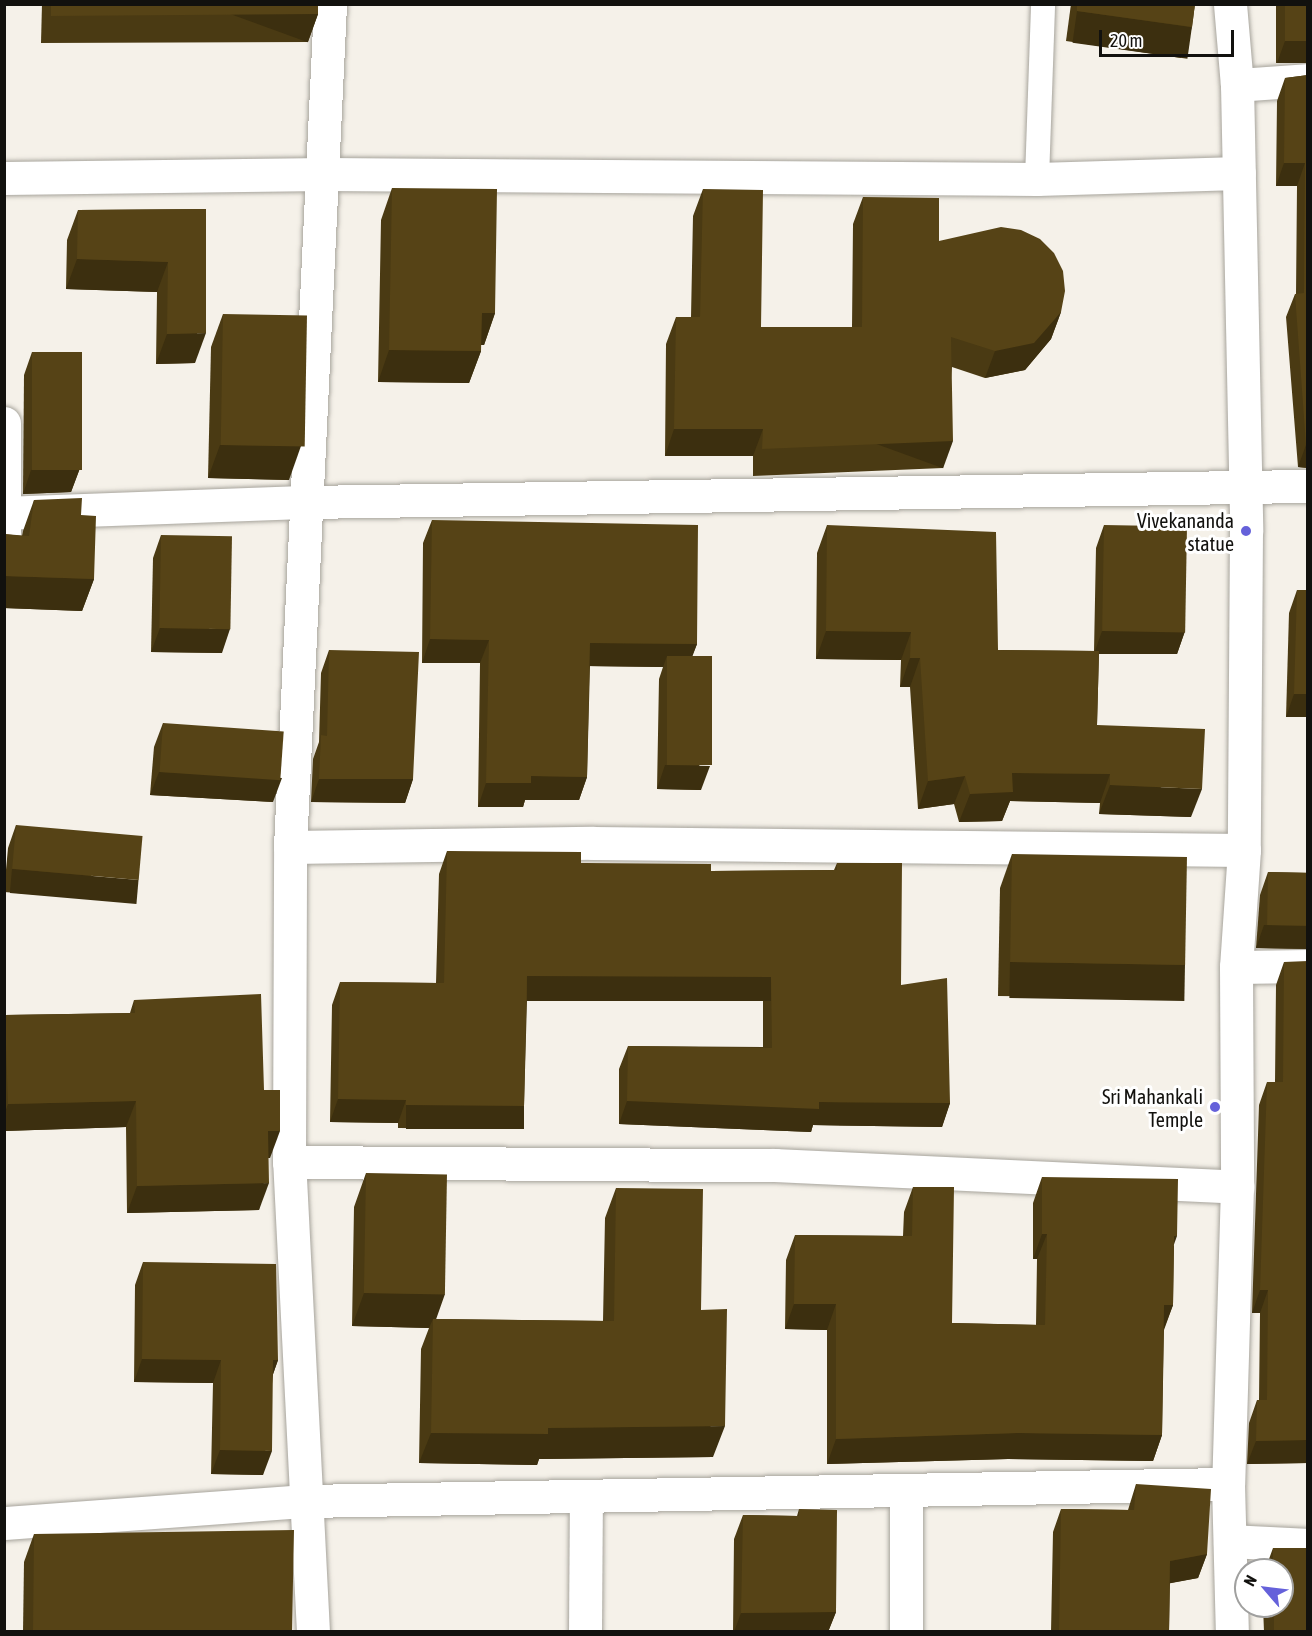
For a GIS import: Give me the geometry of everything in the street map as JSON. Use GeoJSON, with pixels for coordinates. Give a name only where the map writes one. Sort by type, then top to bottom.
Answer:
{"type":"FeatureCollection","features":[{"type":"Feature","properties":{"kind":"street"},"geometry":{"type":"LineString","coordinates":[[313,1632],[289,1162],[290,847],[325,174],[330,4]]}},
{"type":"Feature","properties":{"kind":"street"},"geometry":{"type":"LineString","coordinates":[[1230,4],[1237,85],[1245,490],[1244,850],[1236,967],[1237,1187],[1228,1484],[1232,1632]]}},
{"type":"Feature","properties":{"kind":"street"},"geometry":{"type":"LineString","coordinates":[[1237,85],[1308,80]]}},
{"type":"Feature","properties":{"kind":"street"},"geometry":{"type":"LineString","coordinates":[[4,178],[325,174],[1037,179],[1239,173]]}},
{"type":"Feature","properties":{"kind":"street"},"geometry":{"type":"LineString","coordinates":[[4,423],[5,522],[307,502],[1245,490],[1308,486]]}},
{"type":"Feature","properties":{"kind":"street"},"geometry":{"type":"LineString","coordinates":[[290,847],[593,843],[1244,850]]}},
{"type":"Feature","properties":{"kind":"street"},"geometry":{"type":"LineString","coordinates":[[1236,967],[1308,966]]}},
{"type":"Feature","properties":{"kind":"street"},"geometry":{"type":"LineString","coordinates":[[289,1162],[775,1165],[1237,1187]]}},
{"type":"Feature","properties":{"kind":"street"},"geometry":{"type":"LineString","coordinates":[[4,1523],[306,1501],[586,1498],[1228,1484]]}},
{"type":"Feature","properties":{"kind":"street"},"geometry":{"type":"LineString","coordinates":[[906,1492],[906,1632]]}},
{"type":"Feature","properties":{"kind":"street"},"geometry":{"type":"LineString","coordinates":[[585,1632],[586,1498]]}},
{"type":"Feature","properties":{"kind":"street"},"geometry":{"type":"LineString","coordinates":[[1230,1541],[1308,1545]]}},
{"type":"Feature","properties":{"kind":"lane"},"geometry":{"type":"LineString","coordinates":[[1037,179],[1043,4]]}},
{"type":"Feature","properties":{"kind":"building"},"geometry":{"type":"Polygon","coordinates":[[[51,4],[318,4],[318,14],[51,16],[51,4]]]}},
{"type":"Feature","properties":{"kind":"building"},"geometry":{"type":"Polygon","coordinates":[[[1077,4],[1195,4],[1192,27],[1077,11],[1077,4]]]}},
{"type":"Feature","properties":{"kind":"building"},"geometry":{"type":"Polygon","coordinates":[[[1285,4],[1308,4],[1308,41],[1285,41],[1285,4]]]}},
{"type":"Feature","properties":{"kind":"building"},"geometry":{"type":"Polygon","coordinates":[[[1308,75],[1308,445],[1306,445],[1295,294],[1304,293],[1305,163],[1284,163],[1285,78],[1308,75]]]}},
{"type":"Feature","properties":{"kind":"building"},"geometry":{"type":"Polygon","coordinates":[[[392,188],[497,189],[495,313],[482,313],[481,351],[389,350],[392,188]]]}},
{"type":"Feature","properties":{"kind":"building"},"geometry":{"type":"Polygon","coordinates":[[[703,189],[763,190],[761,327],[862,327],[863,197],[939,198],[939,241],[1001,227],[1021,230],[1040,239],[1054,253],[1063,271],[1065,291],[1061,312],[1034,343],[995,351],[951,337],[953,441],[762,449],[763,429],[674,429],[676,317],[700,317],[703,189]]]}},
{"type":"Feature","properties":{"kind":"building"},"geometry":{"type":"Polygon","coordinates":[[[206,209],[206,333],[167,334],[168,262],[77,259],[78,210],[206,209]]]}},
{"type":"Feature","properties":{"kind":"building"},"geometry":{"type":"Polygon","coordinates":[[[223,314],[307,315],[305,446],[221,445],[223,314]]]}},
{"type":"Feature","properties":{"kind":"building"},"geometry":{"type":"Polygon","coordinates":[[[32,352],[82,352],[82,470],[32,470],[32,352]]]}},
{"type":"Feature","properties":{"kind":"building"},"geometry":{"type":"Polygon","coordinates":[[[82,498],[81,515],[96,516],[94,579],[4,576],[4,534],[29,536],[34,500],[82,498]]]}},
{"type":"Feature","properties":{"kind":"building"},"geometry":{"type":"Polygon","coordinates":[[[432,520],[698,525],[697,644],[590,643],[587,777],[531,776],[531,783],[486,783],[489,640],[430,639],[432,520]]]}},
{"type":"Feature","properties":{"kind":"building"},"geometry":{"type":"Polygon","coordinates":[[[827,525],[996,532],[998,650],[1099,651],[1097,725],[1205,729],[1202,789],[1110,785],[1110,774],[1012,773],[1013,792],[970,794],[965,776],[928,781],[920,658],[910,658],[911,632],[826,631],[827,525]]]}},
{"type":"Feature","properties":{"kind":"building"},"geometry":{"type":"Polygon","coordinates":[[[1104,525],[1187,526],[1185,632],[1102,631],[1104,525]]]}},
{"type":"Feature","properties":{"kind":"building"},"geometry":{"type":"Polygon","coordinates":[[[161,535],[232,536],[230,629],[159,628],[161,535]]]}},
{"type":"Feature","properties":{"kind":"building"},"geometry":{"type":"Polygon","coordinates":[[[1297,590],[1308,590],[1308,694],[1294,694],[1297,590]]]}},
{"type":"Feature","properties":{"kind":"building"},"geometry":{"type":"Polygon","coordinates":[[[329,650],[419,652],[413,779],[319,779],[321,735],[327,736],[329,650]]]}},
{"type":"Feature","properties":{"kind":"building"},"geometry":{"type":"Polygon","coordinates":[[[667,656],[712,656],[712,765],[667,765],[667,656]]]}},
{"type":"Feature","properties":{"kind":"building"},"geometry":{"type":"Polygon","coordinates":[[[163,723],[284,731],[280,780],[160,772],[163,723]]]}},
{"type":"Feature","properties":{"kind":"building"},"geometry":{"type":"Polygon","coordinates":[[[16,825],[143,836],[139,880],[12,869],[16,825]]]}},
{"type":"Feature","properties":{"kind":"building"},"geometry":{"type":"Polygon","coordinates":[[[447,851],[581,852],[581,863],[711,864],[711,871],[837,870],[837,863],[902,863],[901,985],[947,978],[950,1103],[819,1102],[819,1109],[627,1101],[628,1046],[772,1048],[771,977],[527,976],[524,1106],[406,1105],[406,1100],[338,1099],[340,982],[444,983],[447,851]]]}},
{"type":"Feature","properties":{"kind":"building"},"geometry":{"type":"Polygon","coordinates":[[[1012,854],[1187,857],[1185,965],[1010,962],[1012,854]]]}},
{"type":"Feature","properties":{"kind":"building"},"geometry":{"type":"Polygon","coordinates":[[[1268,872],[1308,873],[1307,926],[1267,925],[1268,872]]]}},
{"type":"Feature","properties":{"kind":"building"},"geometry":{"type":"Polygon","coordinates":[[[1308,961],[1308,1440],[1256,1441],[1257,1400],[1267,1400],[1268,1290],[1260,1290],[1267,1082],[1283,1082],[1284,962],[1308,961]]]}},
{"type":"Feature","properties":{"kind":"building"},"geometry":{"type":"Polygon","coordinates":[[[261,994],[264,1090],[280,1090],[280,1131],[268,1131],[269,1183],[137,1186],[136,1101],[8,1104],[5,1015],[135,1013],[134,1000],[261,994]]]}},
{"type":"Feature","properties":{"kind":"building"},"geometry":{"type":"Polygon","coordinates":[[[366,1173],[447,1174],[445,1294],[364,1293],[366,1173]]]}},
{"type":"Feature","properties":{"kind":"building"},"geometry":{"type":"Polygon","coordinates":[[[1042,1177],[1178,1179],[1173,1305],[1164,1305],[1162,1435],[1018,1433],[836,1439],[836,1304],[794,1304],[795,1235],[912,1236],[913,1187],[954,1187],[952,1323],[1045,1325],[1047,1234],[1042,1234],[1042,1177]]]}},
{"type":"Feature","properties":{"kind":"building"},"geometry":{"type":"Polygon","coordinates":[[[616,1188],[703,1189],[701,1310],[727,1309],[725,1426],[548,1428],[548,1434],[431,1433],[433,1319],[614,1321],[616,1188]]]}},
{"type":"Feature","properties":{"kind":"building"},"geometry":{"type":"Polygon","coordinates":[[[143,1262],[276,1264],[278,1360],[273,1360],[272,1451],[220,1450],[221,1360],[142,1359],[143,1262]]]}},
{"type":"Feature","properties":{"kind":"building"},"geometry":{"type":"Polygon","coordinates":[[[1136,1484],[1211,1489],[1207,1554],[1170,1561],[1169,1632],[1059,1632],[1061,1509],[1134,1510],[1136,1484]]]}},
{"type":"Feature","properties":{"kind":"building"},"geometry":{"type":"Polygon","coordinates":[[[799,1509],[837,1510],[836,1612],[741,1613],[743,1515],[799,1516],[799,1509]]]}},
{"type":"Feature","properties":{"kind":"building"},"geometry":{"type":"Polygon","coordinates":[[[294,1530],[292,1631],[33,1632],[34,1534],[294,1530]]]}},
{"type":"Feature","properties":{"kind":"building"},"geometry":{"type":"Polygon","coordinates":[[[1273,1548],[1308,1548],[1308,1632],[1274,1632],[1274,1618],[1294,1618],[1294,1558],[1273,1558],[1273,1548]]]}},
{"type":"Feature","properties":{"kind":"place","name":"Vivekananda statue"},"geometry":{"type":"Point","coordinates":[1246,531]}},
{"type":"Feature","properties":{"kind":"place","name":"Sri Mahankali Temple"},"geometry":{"type":"Point","coordinates":[1215,1107]}}]}
